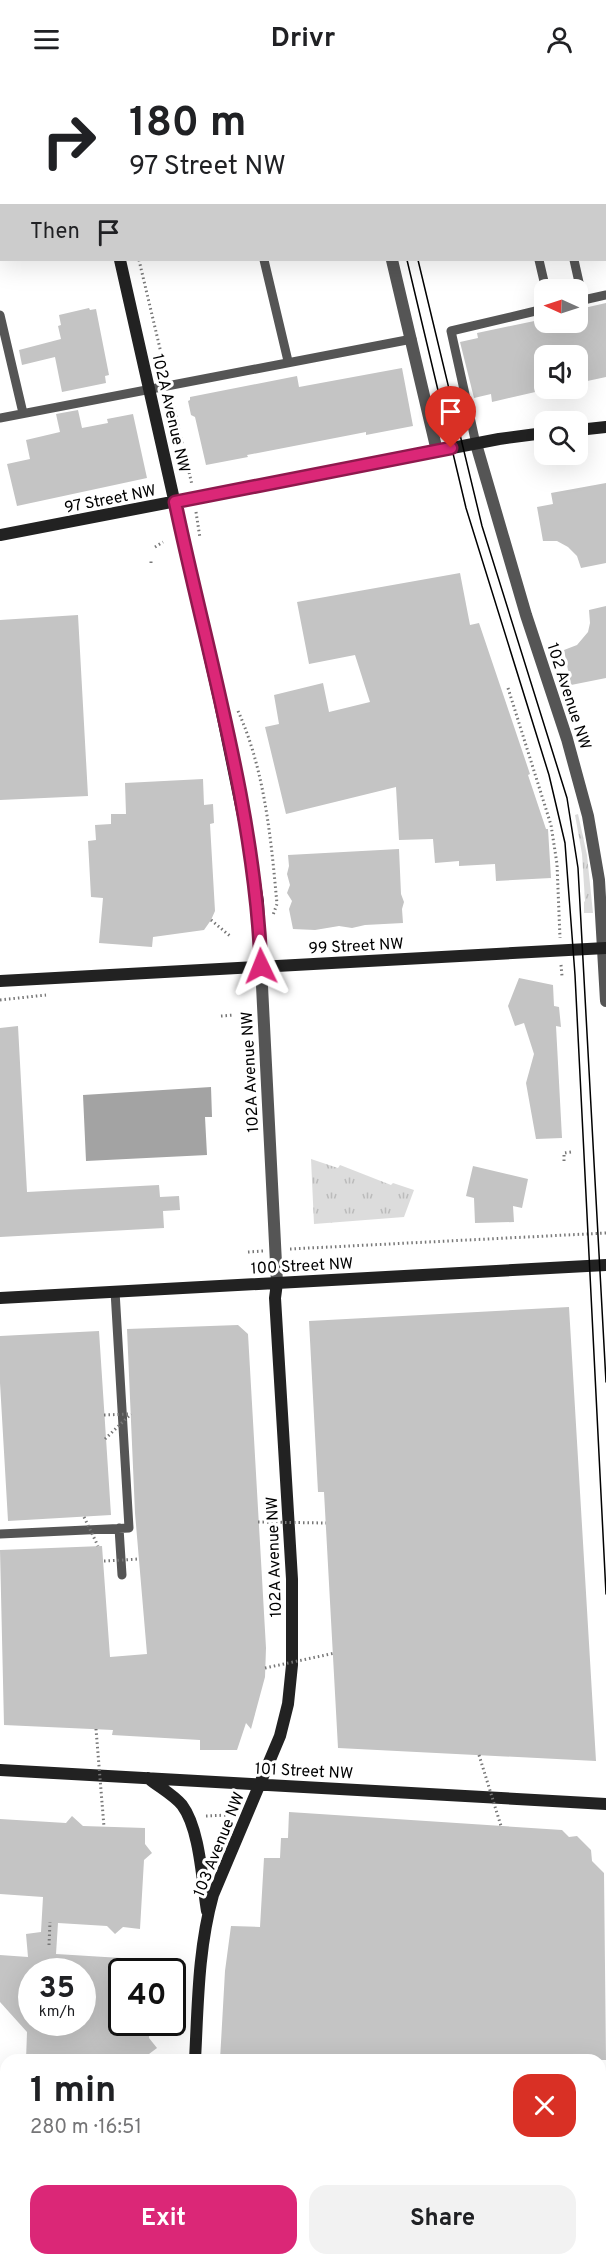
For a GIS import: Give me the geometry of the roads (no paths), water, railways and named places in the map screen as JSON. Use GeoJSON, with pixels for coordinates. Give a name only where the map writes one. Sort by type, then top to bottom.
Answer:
{"type":"FeatureCollection","features":[{"type":"Feature","properties":{"kind":"street","name":"102A Avenue NW"},"geometry":{"type":"LineString","coordinates":[[120,261],[248,840],[258,902],[277,1283],[275,1298],[291,1568],[292,1653],[288,1704],[260,1784]]}},
{"type":"Feature","properties":{"kind":"street"},"geometry":{"type":"LineString","coordinates":[[392,261],[437,451]]}},
{"type":"Feature","properties":{"kind":"street"},"geometry":{"type":"LineString","coordinates":[[588,429],[606,427]]}},
{"type":"Feature","properties":{"kind":"street","name":"97 Street NW"},"geometry":{"type":"LineString","coordinates":[[0,536],[437,451],[534,435]]}},
{"type":"Feature","properties":{"kind":"street","name":"102 Avenue NW"},"geometry":{"type":"LineString","coordinates":[[476,444],[526,615],[567,739],[588,816],[599,880],[605,948],[606,1001]]}},
{"type":"Feature","properties":{"kind":"street","name":"99 Street NW"},"geometry":{"type":"LineString","coordinates":[[0,981],[605,948]]}},
{"type":"Feature","properties":{"kind":"street","name":"100 Street NW"},"geometry":{"type":"LineString","coordinates":[[0,1298],[606,1265]]}},
{"type":"Feature","properties":{"kind":"street","name":"101 Street NW"},"geometry":{"type":"LineString","coordinates":[[0,1770],[606,1804]]}},
{"type":"Feature","properties":{"kind":"street"},"geometry":{"type":"LineString","coordinates":[[148,1778],[181,1805],[190,1822],[195,1836],[207,1915]]}},
{"type":"Feature","properties":{"kind":"street","name":"103 Avenue NW"},"geometry":{"type":"LineString","coordinates":[[195,2054],[200,1957],[207,1915],[213,1895],[260,1784]]}},
{"type":"Feature","properties":{"kind":"lane"},"geometry":{"type":"LineString","coordinates":[[264,261],[288,361]]}},
{"type":"Feature","properties":{"kind":"lane"},"geometry":{"type":"LineString","coordinates":[[539,261],[543,279]]}},
{"type":"Feature","properties":{"kind":"lane"},"geometry":{"type":"LineString","coordinates":[[574,261],[577,279]]}},
{"type":"Feature","properties":{"kind":"lane"},"geometry":{"type":"LineString","coordinates":[[588,298],[606,295]]}},
{"type":"Feature","properties":{"kind":"lane"},"geometry":{"type":"LineString","coordinates":[[476,444],[451,331],[534,311]]}},
{"type":"Feature","properties":{"kind":"lane"},"geometry":{"type":"LineString","coordinates":[[0,315],[23,413]]}},
{"type":"Feature","properties":{"kind":"lane"},"geometry":{"type":"LineString","coordinates":[[0,418],[412,339]]}},
{"type":"Feature","properties":{"kind":"lane"},"geometry":{"type":"LineString","coordinates":[[0,1534],[129,1528],[115,1292]]}},
{"type":"Feature","properties":{"kind":"lane"},"geometry":{"type":"LineString","coordinates":[[119,1528],[122,1575]]}},
{"type":"Feature","properties":{"kind":"tram line"},"geometry":{"type":"LineString","coordinates":[[407,261],[466,508],[549,775],[565,843],[575,975],[606,1594]]}},
{"type":"Feature","properties":{"kind":"tram line"},"geometry":{"type":"LineString","coordinates":[[418,261],[482,526],[567,798],[578,868],[606,1382]]}}]}
